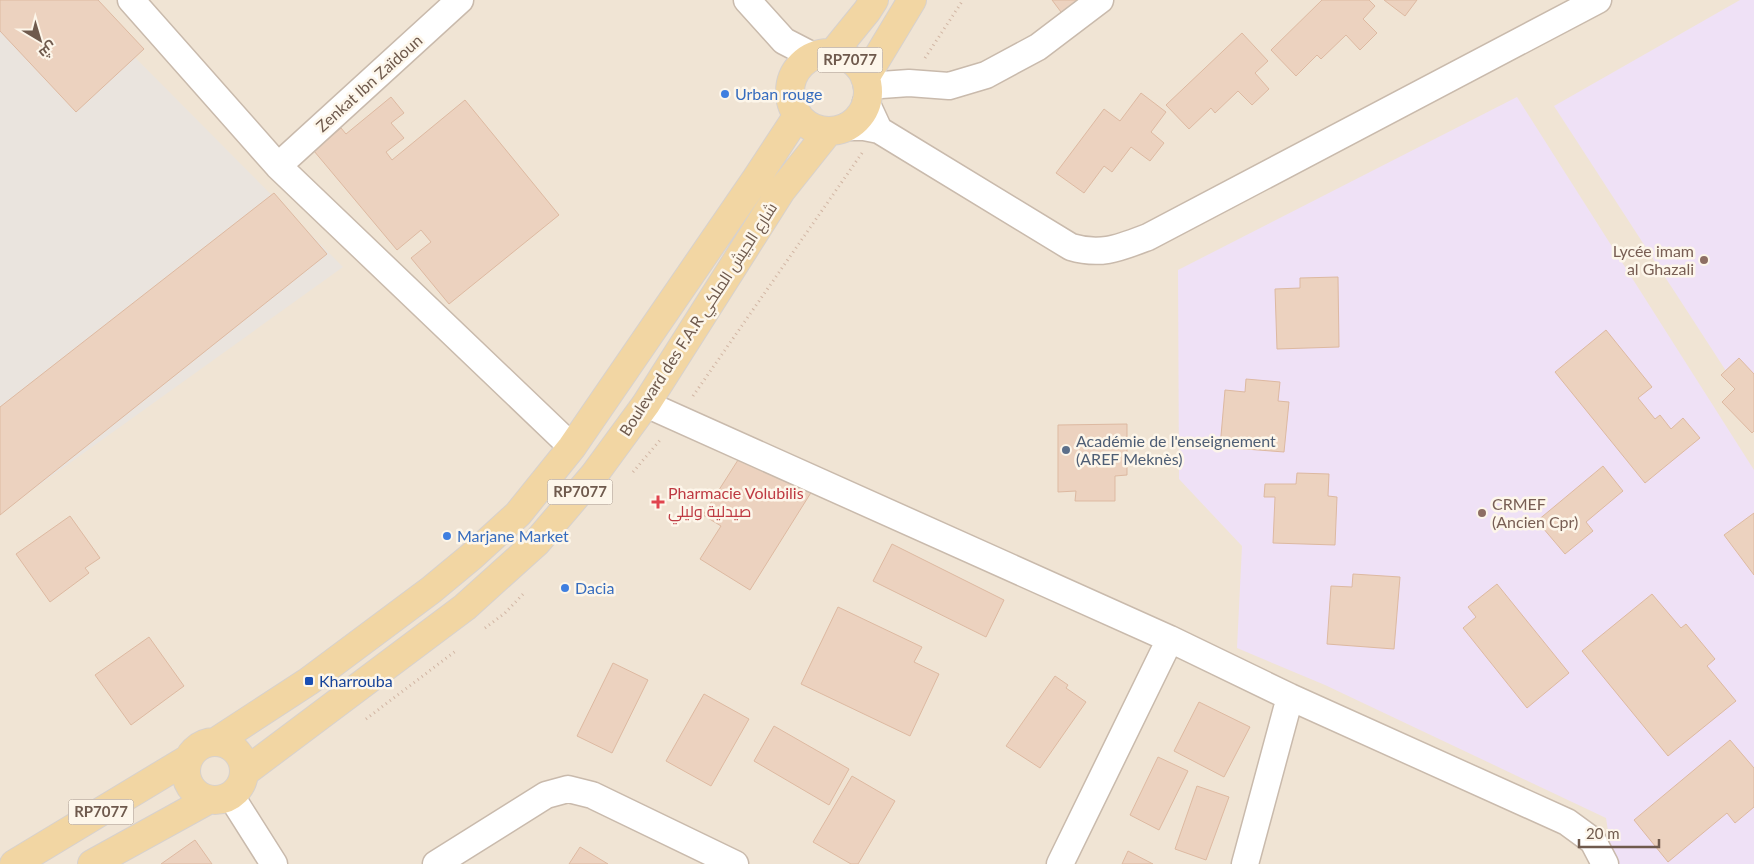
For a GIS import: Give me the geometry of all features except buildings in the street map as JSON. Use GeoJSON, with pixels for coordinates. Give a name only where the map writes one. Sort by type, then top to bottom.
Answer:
{"type":"FeatureCollection","features":[{"type":"Feature","properties":{"kind":"main road","name":"RP7077"},"geometry":{"type":"LineString","coordinates":[[823,55],[867,11],[874,0]]}},
{"type":"Feature","properties":{"kind":"main road","name":"Boulevard des F.A.R شارع الجيش الملكي"},"geometry":{"type":"LineString","coordinates":[[92,864],[238,790],[245,772],[465,607],[536,542],[594,475],[646,404],[780,191],[837,130],[853,123],[862,114],[866,89],[912,0]]}},
{"type":"Feature","properties":{"kind":"main road","name":"RP7077"},"geometry":{"type":"LineString","coordinates":[[798,115],[790,100],[790,89],[792,78],[804,62],[823,55],[841,55],[851,60],[860,68],[866,89]]}},
{"type":"Feature","properties":{"kind":"main road","name":"Boulevard des F.A.R شارع الجيش الملكي"},"geometry":{"type":"LineString","coordinates":[[14,864],[188,760],[192,752],[199,746],[207,742],[216,741],[310,681],[432,590],[518,514],[572,447],[798,115]]}},
{"type":"Feature","properties":{"kind":"main road"},"geometry":{"type":"LineString","coordinates":[[798,115],[808,126],[817,130],[837,130]]}},
{"type":"Feature","properties":{"kind":"main road"},"geometry":{"type":"LineString","coordinates":[[216,741],[226,743],[240,754],[245,772]]}},
{"type":"Feature","properties":{"kind":"main road"},"geometry":{"type":"LineString","coordinates":[[188,760],[186,776],[193,792],[220,798]]}},
{"type":"Feature","properties":{"kind":"street"},"geometry":{"type":"LineString","coordinates":[[131,0],[278,166],[572,447]]}},
{"type":"Feature","properties":{"kind":"street","name":"Zenkat Ibn Zaïdoun"},"geometry":{"type":"LineString","coordinates":[[278,166],[460,0]]}},
{"type":"Feature","properties":{"kind":"street"},"geometry":{"type":"LineString","coordinates":[[748,0],[784,41],[823,55]]}},
{"type":"Feature","properties":{"kind":"street"},"geometry":{"type":"LineString","coordinates":[[879,130],[866,89],[909,82],[949,86],[986,76],[1038,46],[1100,0]]}},
{"type":"Feature","properties":{"kind":"street"},"geometry":{"type":"LineString","coordinates":[[837,130],[864,127],[879,130],[1071,247],[1088,252],[1117,249],[1148,237],[1598,0]]}},
{"type":"Feature","properties":{"kind":"street"},"geometry":{"type":"LineString","coordinates":[[646,404],[1170,639],[1290,696],[1567,822],[1593,841],[1605,864]]}},
{"type":"Feature","properties":{"kind":"street"},"geometry":{"type":"LineString","coordinates":[[1060,864],[1170,639]]}},
{"type":"Feature","properties":{"kind":"street"},"geometry":{"type":"LineString","coordinates":[[1245,864],[1290,696]]}},
{"type":"Feature","properties":{"kind":"street"},"geometry":{"type":"LineString","coordinates":[[436,864],[546,795],[568,789],[592,794],[734,864]]}},
{"type":"Feature","properties":{"kind":"street"},"geometry":{"type":"LineString","coordinates":[[220,798],[274,864]]}},
{"type":"Feature","properties":{"kind":"path"},"geometry":{"type":"LineString","coordinates":[[678,418],[879,130]]}},
{"type":"Feature","properties":{"kind":"shaded area"},"geometry":{"type":"Polygon","coordinates":[[[0,0],[1754,0],[1754,864],[0,864],[0,0]]]}},
{"type":"Feature","properties":{"kind":"shaded area"},"geometry":{"type":"Polygon","coordinates":[[[0,0],[78,0],[343,267],[0,513],[0,0]]]}},
{"type":"Feature","properties":{"kind":"shaded area","name":"Lycée imam al Ghazali"},"geometry":{"type":"Polygon","coordinates":[[[1740,0],[1754,0],[1754,414],[1554,106],[1740,0]]]}},
{"type":"Feature","properties":{"kind":"shaded area","name":"CRMEF (Ancien Cpr)"},"geometry":{"type":"Polygon","coordinates":[[[1517,97],[1754,470],[1754,864],[1613,864],[1606,818],[1325,685],[1237,648],[1242,546],[1179,479],[1178,270],[1517,97]]]}},
{"type":"Feature","properties":{"kind":"place","name":"Urban rouge"},"geometry":{"type":"Point","coordinates":[725,94]}},
{"type":"Feature","properties":{"kind":"place","name":"Lycée imam al Ghazali"},"geometry":{"type":"Point","coordinates":[1704,260]}},
{"type":"Feature","properties":{"kind":"place","name":"Académie de l'enseignement (AREF Meknès)"},"geometry":{"type":"Point","coordinates":[1066,450]}},
{"type":"Feature","properties":{"kind":"place","name":"Pharmacie Volubilis صيدلية وليلي"},"geometry":{"type":"Point","coordinates":[658,502]}},
{"type":"Feature","properties":{"kind":"place","name":"CRMEF (Ancien Cpr)"},"geometry":{"type":"Point","coordinates":[1482,513]}},
{"type":"Feature","properties":{"kind":"place","name":"Marjane Market"},"geometry":{"type":"Point","coordinates":[447,536]}},
{"type":"Feature","properties":{"kind":"place","name":"Dacia"},"geometry":{"type":"Point","coordinates":[565,588]}},
{"type":"Feature","properties":{"kind":"place","name":"Kharrouba"},"geometry":{"type":"Point","coordinates":[309,681]}}]}
